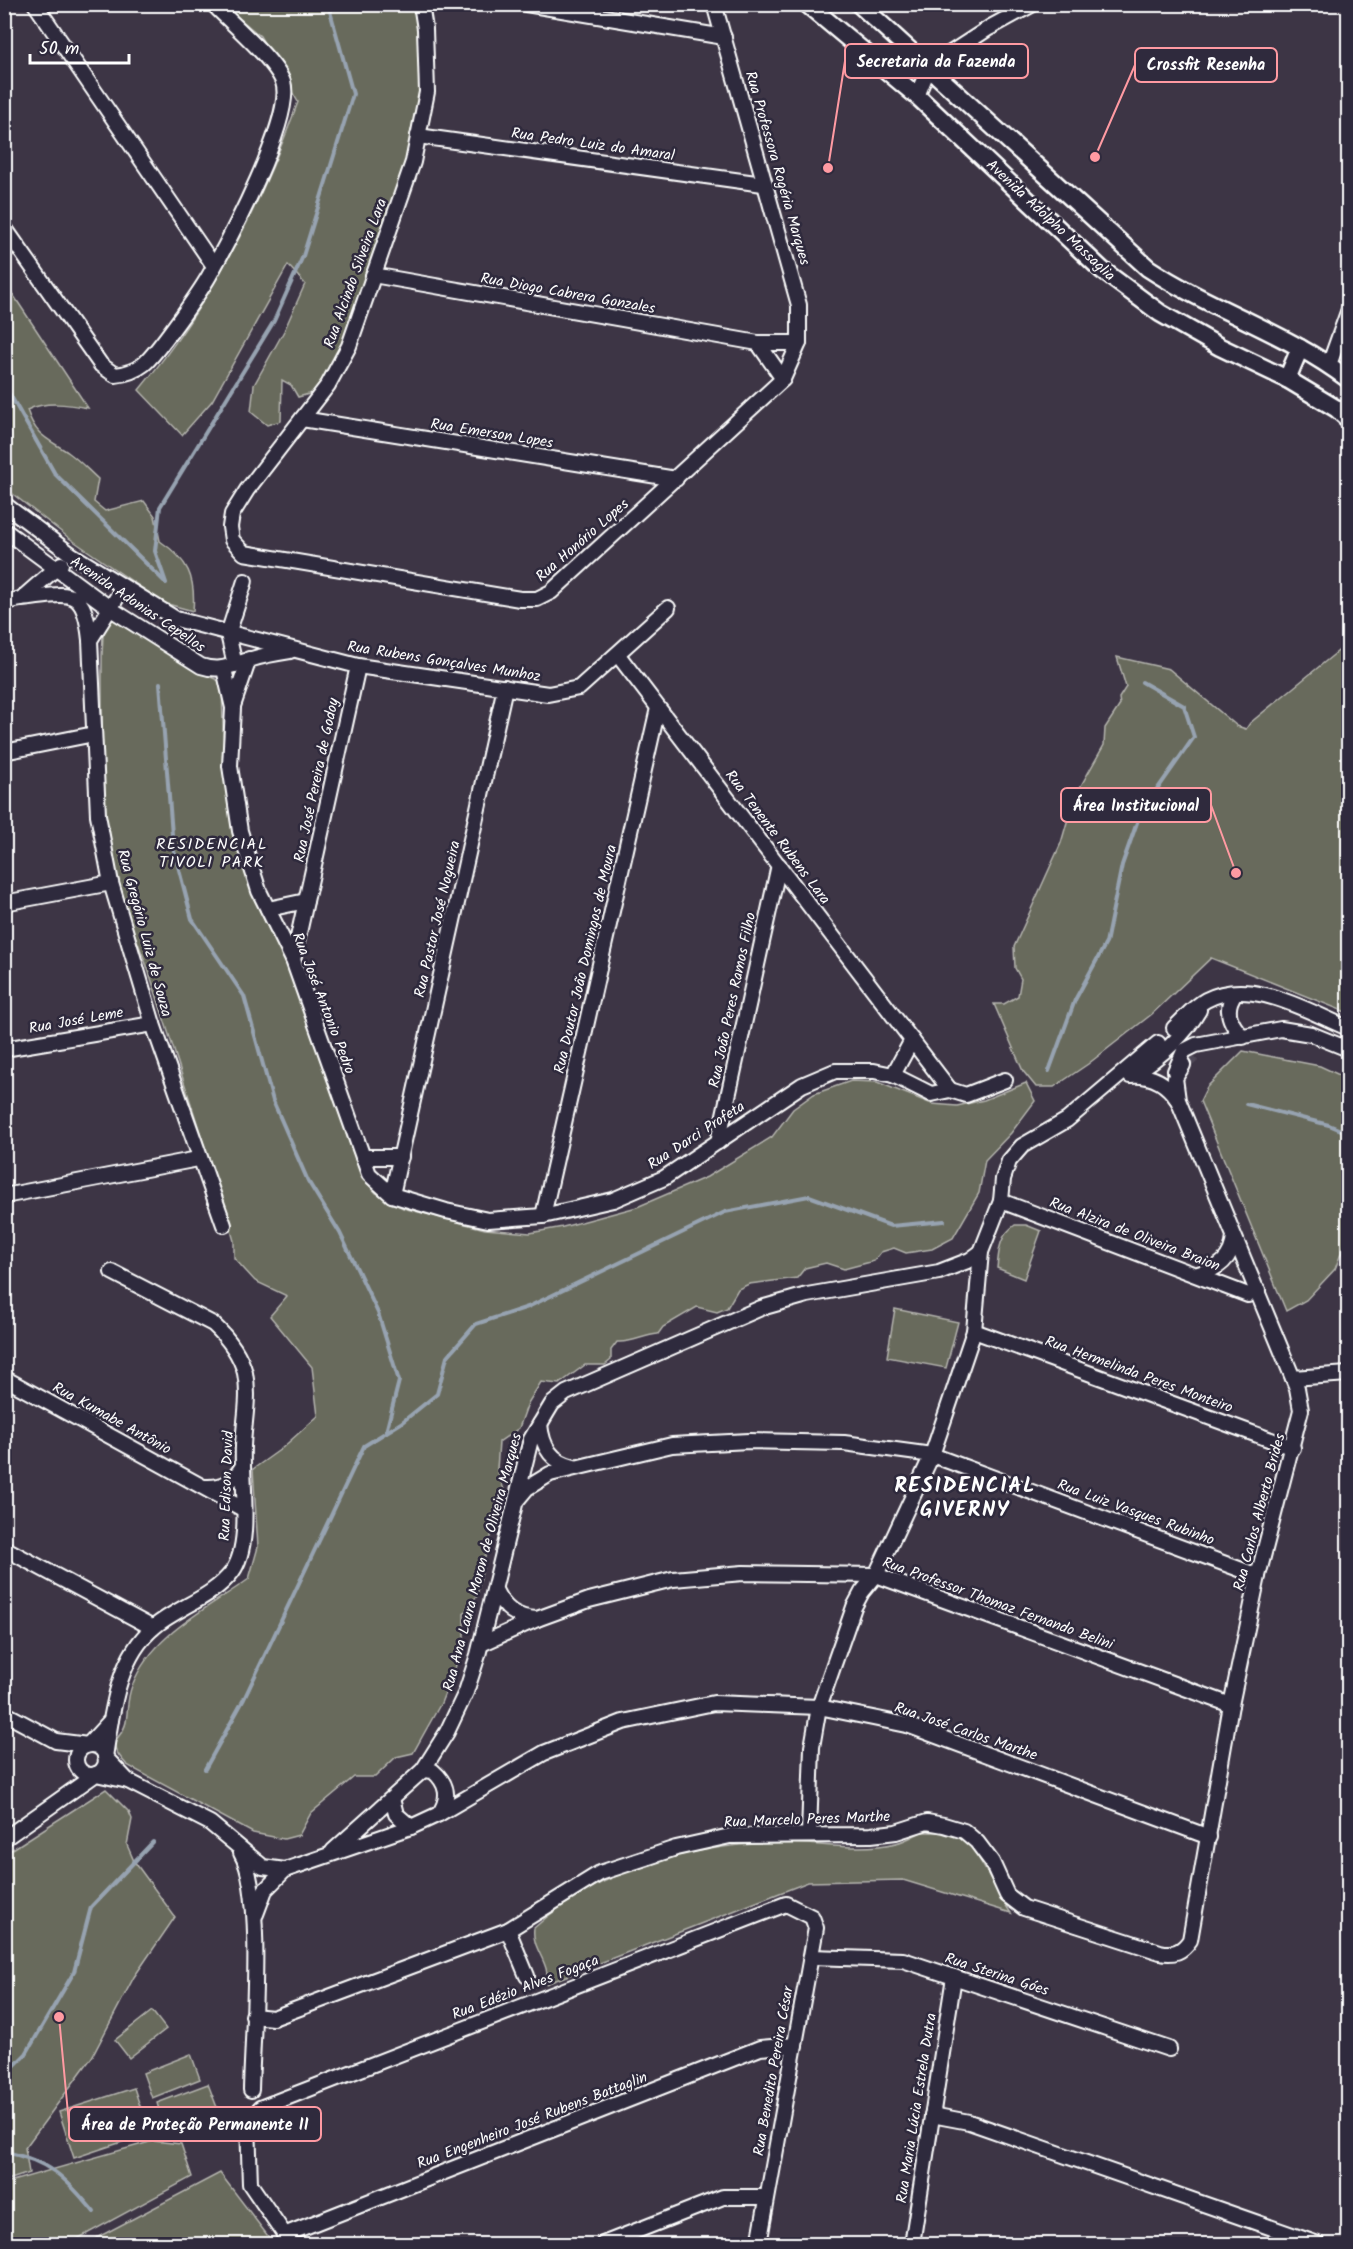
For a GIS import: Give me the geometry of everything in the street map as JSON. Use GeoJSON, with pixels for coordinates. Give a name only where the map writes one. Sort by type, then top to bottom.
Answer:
{"type":"FeatureCollection","features":[{"type":"Feature","properties":{"kind":"main road","name":"Avenida Adolpho Massaglia"},"geometry":{"type":"LineString","coordinates":[[807,4],[917,96],[1102,270],[1160,313],[1220,347],[1287,379],[1348,419]]}},
{"type":"Feature","properties":{"kind":"main road","name":"Avenida Adolpho Massaglia"},"geometry":{"type":"LineString","coordinates":[[859,4],[1148,268],[1182,290],[1329,364],[1348,379]]}},
{"type":"Feature","properties":{"kind":"main road"},"geometry":{"type":"LineString","coordinates":[[1287,379],[1300,348]]}},
{"type":"Feature","properties":{"kind":"street"},"geometry":{"type":"LineString","coordinates":[[35,4],[214,266]]}},
{"type":"Feature","properties":{"kind":"street"},"geometry":{"type":"LineString","coordinates":[[4,227],[101,365],[115,375],[130,373],[145,363],[208,278],[268,158],[280,117],[284,83],[270,60],[250,43],[213,4]]}},
{"type":"Feature","properties":{"kind":"street","name":"Rua Alcindo Silveira Lara"},"geometry":{"type":"LineString","coordinates":[[244,553],[232,540],[230,527],[232,514],[328,385],[349,346],[413,162],[428,92],[425,29],[421,4]]}},
{"type":"Feature","properties":{"kind":"street"},"geometry":{"type":"LineString","coordinates":[[526,4],[563,8],[724,38]]}},
{"type":"Feature","properties":{"kind":"street","name":"Rua Professora Rogéria Marques"},"geometry":{"type":"LineString","coordinates":[[714,4],[763,184],[799,304],[799,343]]}},
{"type":"Feature","properties":{"kind":"street"},"geometry":{"type":"LineString","coordinates":[[917,96],[929,67],[989,28],[1033,4]]}},
{"type":"Feature","properties":{"kind":"street","name":"Rua Pedro Luiz do Amaral"},"geometry":{"type":"LineString","coordinates":[[418,136],[763,184]]}},
{"type":"Feature","properties":{"kind":"street","name":"Rua Diogo Cabrera Gonzales"},"geometry":{"type":"LineString","coordinates":[[373,275],[758,343],[799,343]]}},
{"type":"Feature","properties":{"kind":"street"},"geometry":{"type":"LineString","coordinates":[[1329,364],[1348,312]]}},
{"type":"Feature","properties":{"kind":"street"},"geometry":{"type":"LineString","coordinates":[[758,343],[783,379]]}},
{"type":"Feature","properties":{"kind":"street","name":"Rua Honório Lopes"},"geometry":{"type":"LineString","coordinates":[[244,553],[520,598],[537,598],[551,592],[783,379],[799,343]]}},
{"type":"Feature","properties":{"kind":"street","name":"Rua Emerson Lopes"},"geometry":{"type":"LineString","coordinates":[[302,419],[676,479]]}},
{"type":"Feature","properties":{"kind":"street","name":"Avenida Adonias Cepellos"},"geometry":{"type":"LineString","coordinates":[[4,504],[72,555],[176,619],[294,650]]}},
{"type":"Feature","properties":{"kind":"street","name":"Avenida Adonias Cepellos"},"geometry":{"type":"LineString","coordinates":[[4,530],[111,609],[201,666],[214,670],[230,667]]}},
{"type":"Feature","properties":{"kind":"street"},"geometry":{"type":"LineString","coordinates":[[4,602],[21,599],[72,555]]}},
{"type":"Feature","properties":{"kind":"street"},"geometry":{"type":"LineString","coordinates":[[228,634],[244,581]]}},
{"type":"Feature","properties":{"kind":"street"},"geometry":{"type":"LineString","coordinates":[[90,640],[123,588]]}},
{"type":"Feature","properties":{"kind":"street","name":"Rua Gregório Luiz de Souza"},"geometry":{"type":"LineString","coordinates":[[21,599],[69,595],[78,598],[85,607],[90,640],[98,815],[111,883],[153,1024],[198,1159],[224,1225]]}},
{"type":"Feature","properties":{"kind":"street","name":"Rua Rubens Gonçalves Munhoz"},"geometry":{"type":"LineString","coordinates":[[294,650],[358,666],[548,694],[579,688],[668,608]]}},
{"type":"Feature","properties":{"kind":"street","name":"Rua José Antonio Pedro"},"geometry":{"type":"LineString","coordinates":[[228,634],[233,708],[230,766],[240,831],[259,891],[293,960],[369,1174],[392,1195]]}},
{"type":"Feature","properties":{"kind":"street"},"geometry":{"type":"LineString","coordinates":[[230,667],[249,659],[294,650]]}},
{"type":"Feature","properties":{"kind":"street","name":"Rua Tenente Rubens Lara"},"geometry":{"type":"LineString","coordinates":[[618,655],[950,1090]]}},
{"type":"Feature","properties":{"kind":"street","name":"Rua José Antonio Pedro"},"geometry":{"type":"LineString","coordinates":[[233,708],[249,659]]}},
{"type":"Feature","properties":{"kind":"street","name":"Rua José Pereira de Godoy"},"geometry":{"type":"LineString","coordinates":[[293,960],[358,666]]}},
{"type":"Feature","properties":{"kind":"street","name":"Rua Pastor José Nogueira"},"geometry":{"type":"LineString","coordinates":[[392,1195],[505,687]]}},
{"type":"Feature","properties":{"kind":"street","name":"Rua Doutor João Domingos de Moura"},"geometry":{"type":"LineString","coordinates":[[543,1216],[658,708]]}},
{"type":"Feature","properties":{"kind":"street"},"geometry":{"type":"LineString","coordinates":[[4,752],[94,734]]}},
{"type":"Feature","properties":{"kind":"street","name":"Rua João Peres Ramos Filho"},"geometry":{"type":"LineString","coordinates":[[718,1142],[779,865]]}},
{"type":"Feature","properties":{"kind":"street"},"geometry":{"type":"LineString","coordinates":[[4,903],[111,883]]}},
{"type":"Feature","properties":{"kind":"street"},"geometry":{"type":"LineString","coordinates":[[268,909],[306,901]]}},
{"type":"Feature","properties":{"kind":"street"},"geometry":{"type":"LineString","coordinates":[[1235,993],[1228,1011],[1230,1021],[1243,1037]]}},
{"type":"Feature","properties":{"kind":"street"},"geometry":{"type":"LineString","coordinates":[[1174,1028],[1205,1001],[1219,995],[1258,993],[1348,1028]]}},
{"type":"Feature","properties":{"kind":"street"},"geometry":{"type":"LineString","coordinates":[[1095,1096],[1153,1061],[1174,1043],[1190,1026],[1205,1001]]}},
{"type":"Feature","properties":{"kind":"street","name":"Rua José Leme"},"geometry":{"type":"LineString","coordinates":[[4,1050],[153,1024]]}},
{"type":"Feature","properties":{"kind":"street"},"geometry":{"type":"LineString","coordinates":[[1175,1081],[1176,1065],[1184,1051],[1196,1045],[1213,1044],[1281,1029],[1295,1030],[1348,1049]]}},
{"type":"Feature","properties":{"kind":"street"},"geometry":{"type":"LineString","coordinates":[[893,1075],[912,1040]]}},
{"type":"Feature","properties":{"kind":"street"},"geometry":{"type":"LineString","coordinates":[[809,1834],[812,1747],[819,1707],[854,1607],[862,1592],[876,1575],[932,1455],[974,1331],[981,1252],[1000,1201],[1003,1179],[1010,1161],[1022,1146],[1067,1120],[1158,1043]]}},
{"type":"Feature","properties":{"kind":"street"},"geometry":{"type":"LineString","coordinates":[[1198,1052],[1213,1044]]}},
{"type":"Feature","properties":{"kind":"street"},"geometry":{"type":"LineString","coordinates":[[1175,1081],[1183,1065]]}},
{"type":"Feature","properties":{"kind":"street","name":"Rua Darci Profeta"},"geometry":{"type":"LineString","coordinates":[[392,1195],[446,1211],[488,1220],[543,1216],[624,1196],[664,1178],[802,1085],[835,1071],[874,1071],[893,1075],[931,1094],[950,1090],[966,1095],[1005,1080]]}},
{"type":"Feature","properties":{"kind":"street","name":"Rua Carlos Alberto Brides"},"geometry":{"type":"LineString","coordinates":[[1128,1077],[1143,1076],[1161,1082],[1170,1088],[1178,1100],[1301,1399],[1293,1448],[1258,1576],[1231,1705],[1190,1940],[1185,1948]]}},
{"type":"Feature","properties":{"kind":"street","name":"Rua Carlos Alberto Brides"},"geometry":{"type":"LineString","coordinates":[[1175,1081],[1178,1100]]}},
{"type":"Feature","properties":{"kind":"street"},"geometry":{"type":"LineString","coordinates":[[363,1157],[401,1157]]}},
{"type":"Feature","properties":{"kind":"street"},"geometry":{"type":"LineString","coordinates":[[4,1196],[198,1159]]}},
{"type":"Feature","properties":{"kind":"street","name":"Rua Alzira de Oliveira Braion"},"geometry":{"type":"LineString","coordinates":[[1000,1201],[1198,1274],[1248,1295],[1257,1290]]}},
{"type":"Feature","properties":{"kind":"street"},"geometry":{"type":"LineString","coordinates":[[1198,1274],[1224,1262],[1231,1253],[1234,1237]]}},
{"type":"Feature","properties":{"kind":"street","name":"Rua Ana Laura Moron de Oliveira Marques"},"geometry":{"type":"LineString","coordinates":[[332,1852],[423,1770],[447,1732],[466,1692],[480,1644],[531,1439],[552,1404],[566,1394],[761,1308],[807,1295],[939,1272],[970,1260],[981,1252]]}},
{"type":"Feature","properties":{"kind":"street","name":"Rua Edison David"},"geometry":{"type":"LineString","coordinates":[[105,1757],[120,1680],[134,1651],[153,1628],[205,1595],[232,1570],[240,1554],[243,1509],[242,1467],[248,1389],[240,1358],[232,1345],[213,1324],[112,1272]]}},
{"type":"Feature","properties":{"kind":"street","name":"Rua Hermelinda Peres Monteiro"},"geometry":{"type":"LineString","coordinates":[[974,1331],[1293,1448]]}},
{"type":"Feature","properties":{"kind":"street"},"geometry":{"type":"LineString","coordinates":[[1293,1378],[1348,1374]]}},
{"type":"Feature","properties":{"kind":"street","name":"Rua Kumabe Antônio"},"geometry":{"type":"LineString","coordinates":[[4,1378],[243,1509]]}},
{"type":"Feature","properties":{"kind":"street"},"geometry":{"type":"LineString","coordinates":[[540,1424],[541,1438],[551,1455],[559,1462],[578,1467]]}},
{"type":"Feature","properties":{"kind":"street","name":"Rua Luiz Vasques Rubinho"},"geometry":{"type":"LineString","coordinates":[[517,1500],[538,1480],[578,1467],[672,1445],[748,1441],[844,1443],[932,1455],[1258,1576]]}},
{"type":"Feature","properties":{"kind":"street"},"geometry":{"type":"LineString","coordinates":[[203,1487],[225,1485],[236,1478],[242,1467]]}},
{"type":"Feature","properties":{"kind":"street"},"geometry":{"type":"LineString","coordinates":[[4,1548],[153,1628]]}},
{"type":"Feature","properties":{"kind":"street","name":"Rua Professor Thomaz Fernando Belini"},"geometry":{"type":"LineString","coordinates":[[480,1644],[537,1618],[589,1600],[673,1579],[743,1573],[876,1575],[1231,1705]]}},
{"type":"Feature","properties":{"kind":"street"},"geometry":{"type":"LineString","coordinates":[[495,1590],[510,1611],[523,1617],[537,1618]]}},
{"type":"Feature","properties":{"kind":"street","name":"Rua José Carlos Marthe"},"geometry":{"type":"LineString","coordinates":[[263,1868],[285,1870],[332,1852],[411,1827],[439,1815],[544,1753],[623,1722],[714,1703],[819,1707],[907,1725],[1209,1837]]}},
{"type":"Feature","properties":{"kind":"street"},"geometry":{"type":"LineString","coordinates":[[4,1713],[56,1740],[99,1747],[105,1757],[128,1781]]}},
{"type":"Feature","properties":{"kind":"street","name":"Rua Edison David"},"geometry":{"type":"LineString","coordinates":[[88,1745],[111,1720]]}},
{"type":"Feature","properties":{"kind":"street"},"geometry":{"type":"LineString","coordinates":[[56,1740],[76,1765],[87,1774],[128,1781],[210,1823],[263,1868]]}},
{"type":"Feature","properties":{"kind":"street"},"geometry":{"type":"LineString","coordinates":[[64,1796],[76,1765],[78,1751],[88,1745]]}},
{"type":"Feature","properties":{"kind":"street"},"geometry":{"type":"LineString","coordinates":[[4,1839],[96,1774],[103,1768],[105,1757]]}},
{"type":"Feature","properties":{"kind":"street"},"geometry":{"type":"LineString","coordinates":[[423,1770],[433,1771],[447,1792],[446,1805],[439,1815]]}},
{"type":"Feature","properties":{"kind":"street"},"geometry":{"type":"LineString","coordinates":[[392,1799],[396,1814],[411,1827]]}},
{"type":"Feature","properties":{"kind":"street","name":"Rua Marcelo Peres Marthe"},"geometry":{"type":"LineString","coordinates":[[253,2016],[273,2018],[508,1930],[572,1888],[627,1862],[730,1836],[879,1834],[896,1832],[927,1822],[964,1830],[978,1842],[992,1862],[1007,1894],[1024,1908],[1160,1952],[1176,1953],[1185,1948]]}},
{"type":"Feature","properties":{"kind":"street"},"geometry":{"type":"LineString","coordinates":[[236,1846],[243,1857],[249,1878],[255,1919],[251,2090]]}},
{"type":"Feature","properties":{"kind":"street"},"geometry":{"type":"LineString","coordinates":[[249,1878],[252,1869],[263,1868]]}},
{"type":"Feature","properties":{"kind":"street"},"geometry":{"type":"LineString","coordinates":[[255,1919],[265,1890],[285,1870]]}},
{"type":"Feature","properties":{"kind":"street","name":"Rua Edézio Alves Fogaça"},"geometry":{"type":"LineString","coordinates":[[287,2240],[250,2184],[248,2123],[260,2108],[786,1904],[801,1911]]}},
{"type":"Feature","properties":{"kind":"street","name":"Rua Benedito Pereira César"},"geometry":{"type":"LineString","coordinates":[[759,2244],[816,1928],[812,1917],[801,1911]]}},
{"type":"Feature","properties":{"kind":"street"},"geometry":{"type":"LineString","coordinates":[[508,1930],[527,1976]]}},
{"type":"Feature","properties":{"kind":"street","name":"Rua Sterina Góes"},"geometry":{"type":"LineString","coordinates":[[811,1957],[903,1960],[1169,2049]]}},
{"type":"Feature","properties":{"kind":"street","name":"Rua Maria Lúcia Estrela Dutra"},"geometry":{"type":"LineString","coordinates":[[912,2244],[954,1977]]}},
{"type":"Feature","properties":{"kind":"street","name":"Rua Engenheiro José Rubens Battaglin"},"geometry":{"type":"LineString","coordinates":[[287,2240],[760,2048],[795,2045]]}},
{"type":"Feature","properties":{"kind":"street"},"geometry":{"type":"LineString","coordinates":[[932,2115],[969,2122],[1318,2244]]}},
{"type":"Feature","properties":{"kind":"street"},"geometry":{"type":"LineString","coordinates":[[603,2244],[723,2197],[767,2197]]}},
{"type":"Feature","properties":{"kind":"green space"},"geometry":{"type":"Polygon","coordinates":[[[224,5],[415,5],[422,93],[408,158],[358,304],[337,358],[316,392],[298,397],[291,385],[282,380],[281,421],[267,425],[251,412],[254,385],[284,331],[305,284],[288,265],[212,401],[182,435],[139,390],[189,323],[231,254],[267,180],[298,102],[260,36],[224,5]]]}},
{"type":"Feature","properties":{"kind":"green space"},"geometry":{"type":"Polygon","coordinates":[[[4,281],[88,408],[57,404],[34,407],[27,410],[34,426],[38,432],[73,456],[98,479],[94,502],[105,511],[144,501],[155,516],[160,541],[177,555],[188,570],[193,588],[193,611],[164,603],[69,538],[5,488],[4,281]]]}},
{"type":"Feature","properties":{"kind":"green space"},"geometry":{"type":"Polygon","coordinates":[[[121,619],[188,667],[222,682],[224,765],[243,863],[262,915],[287,965],[352,1150],[365,1180],[376,1193],[403,1208],[485,1229],[530,1233],[563,1227],[637,1207],[707,1177],[772,1137],[793,1109],[814,1094],[851,1081],[877,1082],[932,1104],[957,1106],[984,1100],[1026,1083],[1035,1101],[1011,1133],[985,1160],[979,1193],[953,1238],[932,1249],[906,1253],[894,1248],[881,1252],[874,1261],[844,1269],[826,1263],[805,1268],[797,1278],[749,1284],[738,1289],[727,1308],[717,1312],[697,1307],[663,1327],[658,1334],[617,1342],[611,1350],[611,1360],[605,1365],[585,1365],[559,1384],[541,1382],[528,1403],[519,1428],[499,1442],[497,1469],[505,1493],[486,1552],[477,1596],[464,1613],[464,1645],[441,1703],[413,1753],[396,1757],[375,1777],[354,1777],[311,1813],[299,1835],[284,1839],[253,1833],[127,1765],[115,1745],[126,1722],[132,1686],[152,1652],[182,1625],[249,1579],[258,1547],[253,1469],[281,1449],[318,1416],[312,1367],[270,1316],[287,1296],[255,1281],[234,1258],[234,1241],[228,1220],[148,969],[120,896],[102,812],[102,655],[103,635],[109,620],[121,619]]]}},
{"type":"Feature","properties":{"kind":"green space"},"geometry":{"type":"Polygon","coordinates":[[[1348,643],[1348,1013],[1211,958],[1152,1014],[1088,1064],[1054,1087],[1036,1087],[1023,1071],[994,1004],[1004,1004],[1018,996],[1021,979],[1015,968],[1014,947],[1061,843],[1074,798],[1104,745],[1105,728],[1120,705],[1119,698],[1126,687],[1117,657],[1169,669],[1237,726],[1246,729],[1250,723],[1348,643]]]}},
{"type":"Feature","properties":{"kind":"green space"},"geometry":{"type":"Polygon","coordinates":[[[1243,1051],[1320,1066],[1348,1079],[1348,1236],[1335,1269],[1306,1300],[1286,1311],[1200,1101],[1207,1087],[1243,1051]]]}},
{"type":"Feature","properties":{"kind":"green space"},"geometry":{"type":"Polygon","coordinates":[[[1015,1225],[1026,1225],[1041,1231],[1024,1279],[997,1268],[999,1249],[1003,1239],[1015,1225]]]}},
{"type":"Feature","properties":{"kind":"green space"},"geometry":{"type":"Polygon","coordinates":[[[895,1309],[958,1322],[946,1368],[887,1357],[895,1309]]]}},
{"type":"Feature","properties":{"kind":"green space"},"geometry":{"type":"Polygon","coordinates":[[[106,1789],[129,1812],[132,1819],[127,1845],[134,1861],[175,1917],[134,1977],[92,2057],[25,2148],[29,2173],[5,2181],[5,1854],[106,1789]]]}},
{"type":"Feature","properties":{"kind":"green space"},"geometry":{"type":"Polygon","coordinates":[[[921,1832],[952,1834],[968,1843],[1011,1913],[903,1880],[808,1882],[546,1984],[546,1969],[535,1943],[534,1928],[560,1907],[618,1875],[683,1854],[717,1848],[783,1843],[883,1846],[921,1832]]]}},
{"type":"Feature","properties":{"kind":"green space"},"geometry":{"type":"Polygon","coordinates":[[[152,2011],[166,2029],[129,2058],[115,2040],[152,2011]]]}},
{"type":"Feature","properties":{"kind":"green space"},"geometry":{"type":"Polygon","coordinates":[[[191,2054],[200,2079],[152,2098],[143,2073],[191,2054]]]}},
{"type":"Feature","properties":{"kind":"green space"},"geometry":{"type":"Polygon","coordinates":[[[208,2084],[218,2110],[165,2130],[157,2103],[208,2084]]]}},
{"type":"Feature","properties":{"kind":"green space"},"geometry":{"type":"Polygon","coordinates":[[[134,2088],[149,2133],[74,2158],[59,2112],[134,2088]]]}},
{"type":"Feature","properties":{"kind":"green space"},"geometry":{"type":"Polygon","coordinates":[[[153,2141],[181,2144],[192,2177],[68,2244],[5,2244],[5,2183],[153,2141]]]}},
{"type":"Feature","properties":{"kind":"green space"},"geometry":{"type":"Polygon","coordinates":[[[220,2173],[274,2244],[85,2244],[220,2173]]]}},
{"type":"Feature","properties":{"kind":"waterway"},"geometry":{"type":"LineString","coordinates":[[166,583],[155,551],[160,507],[274,321],[303,256],[353,94],[328,4]]}},
{"type":"Feature","properties":{"kind":"waterway"},"geometry":{"type":"LineString","coordinates":[[4,384],[55,474],[165,582]]}},
{"type":"Feature","properties":{"kind":"waterway"},"geometry":{"type":"LineString","coordinates":[[1049,1071],[1075,1000],[1106,943],[1122,865],[1140,814],[1194,737],[1184,706],[1142,682]]}},
{"type":"Feature","properties":{"kind":"waterway"},"geometry":{"type":"LineString","coordinates":[[160,683],[173,847],[192,919],[244,996],[273,1101],[308,1181],[340,1233],[378,1313],[399,1381],[386,1432]]}},
{"type":"Feature","properties":{"kind":"waterway"},"geometry":{"type":"LineString","coordinates":[[1246,1104],[1329,1125],[1348,1133]]}},
{"type":"Feature","properties":{"kind":"waterway"},"geometry":{"type":"LineString","coordinates":[[205,1769],[244,1699],[364,1446],[401,1423],[437,1394],[447,1357],[476,1324],[528,1307],[725,1212],[809,1196],[891,1226],[944,1221]]}},
{"type":"Feature","properties":{"kind":"waterway"},"geometry":{"type":"LineString","coordinates":[[4,2076],[26,2054],[74,1972],[91,1907],[153,1842]]}},
{"type":"Feature","properties":{"kind":"waterway"},"geometry":{"type":"LineString","coordinates":[[4,2152],[33,2160],[55,2172],[94,2212]]}},
{"type":"Feature","properties":{"kind":"tunnel"},"geometry":{"type":"LineString","coordinates":[[1183,1065],[1198,1052]]}},
{"type":"Feature","properties":{"kind":"place","name":"Crossfit Resenha"},"geometry":{"type":"Point","coordinates":[1095,157]}},
{"type":"Feature","properties":{"kind":"place","name":"Secretaria da Fazenda"},"geometry":{"type":"Point","coordinates":[828,168]}},
{"type":"Feature","properties":{"kind":"place","name":"Área Institucional"},"geometry":{"type":"Point","coordinates":[1236,873]}},
{"type":"Feature","properties":{"kind":"place","name":"Área de Proteção Permanente II"},"geometry":{"type":"Point","coordinates":[59,2017]}},
{"type":"Feature","properties":{"kind":"district","name":"RESIDENCIAL TIVOLI PARK"},"geometry":{"type":"Point","coordinates":[212,852]}},
{"type":"Feature","properties":{"kind":"district","name":"RESIDENCIAL GIVERNY"},"geometry":{"type":"Point","coordinates":[965,1497]}}]}
